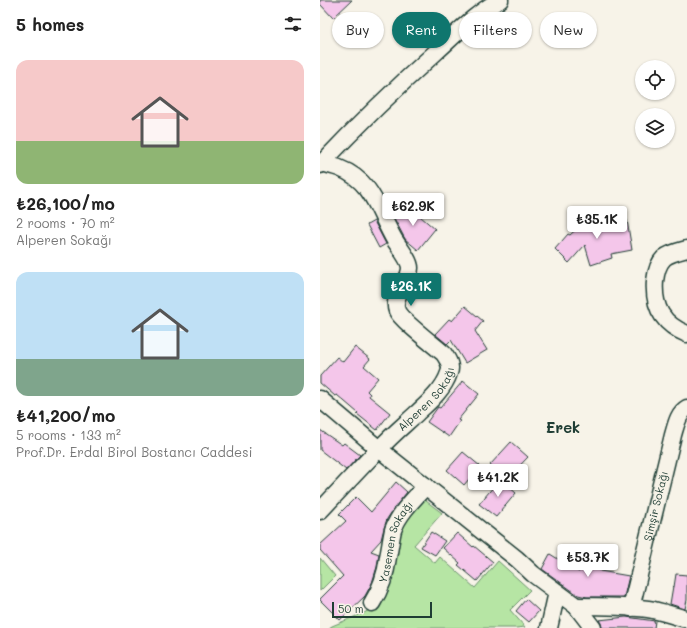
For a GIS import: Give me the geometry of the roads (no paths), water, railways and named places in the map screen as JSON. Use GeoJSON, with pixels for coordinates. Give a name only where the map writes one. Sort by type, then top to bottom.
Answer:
{"type":"FeatureCollection","features":[{"type":"Feature","properties":{"kind":"street"},"geometry":{"type":"LineString","coordinates":[[321,164],[406,79],[468,23],[500,0]]}},
{"type":"Feature","properties":{"kind":"street","name":"Alperen Sokağı"},"geometry":{"type":"LineString","coordinates":[[321,164],[339,168],[355,176],[372,194],[410,268],[409,274],[395,303],[397,311],[399,315],[444,354],[450,366],[450,372],[438,392],[379,448]]}},
{"type":"Feature","properties":{"kind":"street"},"geometry":{"type":"LineString","coordinates":[[687,249],[670,254],[659,264],[654,291],[656,303],[665,320],[676,329],[687,334]]}},
{"type":"Feature","properties":{"kind":"street"},"geometry":{"type":"LineString","coordinates":[[320,399],[533,574],[576,606],[592,628]]}},
{"type":"Feature","properties":{"kind":"street","name":"Şimşir Sokağı"},"geometry":{"type":"LineString","coordinates":[[631,608],[673,435],[678,419],[685,408],[687,408]]}},
{"type":"Feature","properties":{"kind":"street"},"geometry":{"type":"LineString","coordinates":[[320,511],[379,448]]}},
{"type":"Feature","properties":{"kind":"street","name":"Yasemen Sokağı"},"geometry":{"type":"LineString","coordinates":[[372,603],[384,578],[396,523],[408,505],[426,486]]}},
{"type":"Feature","properties":{"kind":"street"},"geometry":{"type":"LineString","coordinates":[[547,626],[558,592]]}},
{"type":"Feature","properties":{"kind":"street"},"geometry":{"type":"LineString","coordinates":[[576,606],[649,609],[687,619]]}},
{"type":"Feature","properties":{"kind":"district","name":"Erek"},"geometry":{"type":"Point","coordinates":[563,428]}}]}
